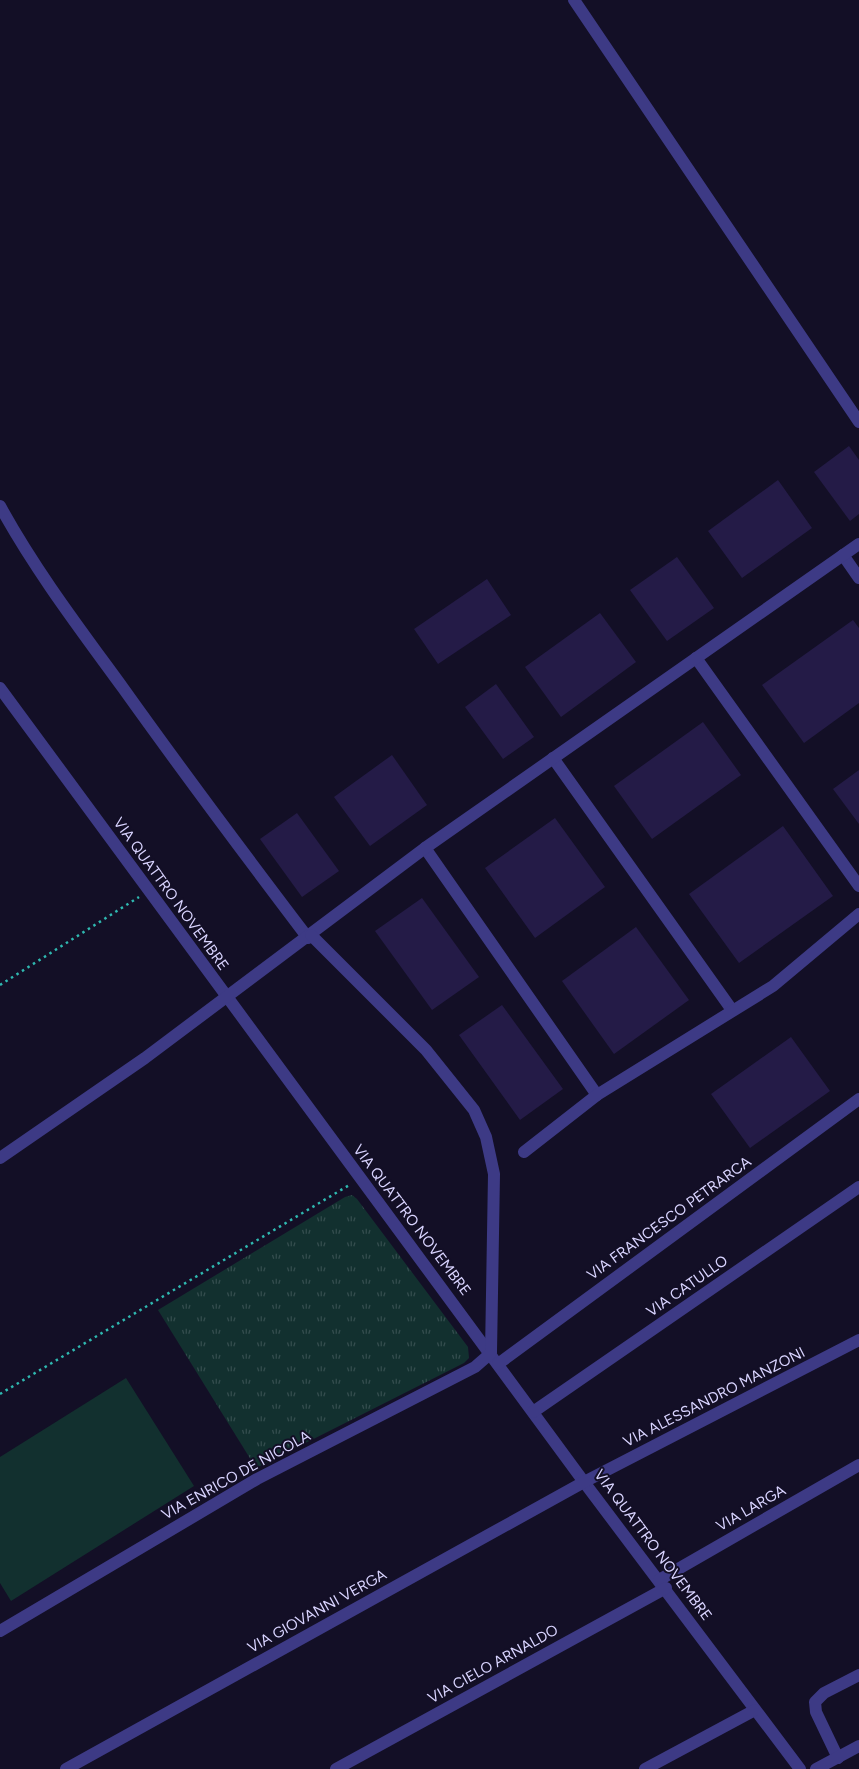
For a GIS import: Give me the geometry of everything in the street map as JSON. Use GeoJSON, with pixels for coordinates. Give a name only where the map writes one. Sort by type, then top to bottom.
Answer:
{"type":"FeatureCollection","features":[{"type":"Feature","properties":{"kind":"street"},"geometry":{"type":"LineString","coordinates":[[574,0],[859,422]]}},
{"type":"Feature","properties":{"kind":"street"},"geometry":{"type":"LineString","coordinates":[[0,506],[61,603],[221,824],[309,936],[436,1062],[474,1110],[486,1138],[494,1174],[495,1358]]}},
{"type":"Feature","properties":{"kind":"street"},"geometry":{"type":"LineString","coordinates":[[0,1158],[146,1058],[425,848],[859,544]]}},
{"type":"Feature","properties":{"kind":"street"},"geometry":{"type":"LineString","coordinates":[[843,555],[859,578]]}},
{"type":"Feature","properties":{"kind":"street"},"geometry":{"type":"LineString","coordinates":[[696,658],[859,886]]}},
{"type":"Feature","properties":{"kind":"street","name":"VIA QUATTRO NOVEMBRE"},"geometry":{"type":"LineString","coordinates":[[0,688],[360,1178],[495,1358],[584,1482],[800,1769]]}},
{"type":"Feature","properties":{"kind":"street"},"geometry":{"type":"LineString","coordinates":[[553,758],[732,1010]]}},
{"type":"Feature","properties":{"kind":"street"},"geometry":{"type":"LineString","coordinates":[[425,848],[598,1095]]}},
{"type":"Feature","properties":{"kind":"street"},"geometry":{"type":"LineString","coordinates":[[524,1152],[598,1095],[773,986],[859,914]]}},
{"type":"Feature","properties":{"kind":"street","name":"VIA FRANCESCO PETRARCA"},"geometry":{"type":"LineString","coordinates":[[495,1358],[859,1099]]}},
{"type":"Feature","properties":{"kind":"street","name":"VIA CATULLO"},"geometry":{"type":"LineString","coordinates":[[533,1412],[859,1187]]}},
{"type":"Feature","properties":{"kind":"street","name":"VIA ALESSANDRO MANZONI"},"geometry":{"type":"LineString","coordinates":[[584,1482],[859,1340]]}},
{"type":"Feature","properties":{"kind":"street","name":"VIA ENRICO DE NICOLA"},"geometry":{"type":"LineString","coordinates":[[0,1632],[257,1479],[495,1358]]}},
{"type":"Feature","properties":{"kind":"street","name":"VIA LARGA"},"geometry":{"type":"LineString","coordinates":[[662,1584],[859,1465]]}},
{"type":"Feature","properties":{"kind":"street","name":"VIA GIOVANNI VERGA"},"geometry":{"type":"LineString","coordinates":[[66,1769],[584,1482]]}},
{"type":"Feature","properties":{"kind":"street","name":"VIA CIELO ARNALDO"},"geometry":{"type":"LineString","coordinates":[[336,1769],[662,1584]]}},
{"type":"Feature","properties":{"kind":"street"},"geometry":{"type":"LineString","coordinates":[[838,1758],[816,1712],[815,1702],[824,1693],[859,1675]]}},
{"type":"Feature","properties":{"kind":"street"},"geometry":{"type":"LineString","coordinates":[[644,1769],[755,1710]]}},
{"type":"Feature","properties":{"kind":"street"},"geometry":{"type":"LineString","coordinates":[[816,1769],[859,1746]]}},
{"type":"Feature","properties":{"kind":"path"},"geometry":{"type":"LineString","coordinates":[[0,986],[149,891]]}},
{"type":"Feature","properties":{"kind":"path"},"geometry":{"type":"LineString","coordinates":[[0,1394],[360,1178]]}},
{"type":"Feature","properties":{"kind":"green space"},"geometry":{"type":"Polygon","coordinates":[[[352,1195],[357,1199],[468,1347],[469,1358],[464,1363],[256,1468],[158,1310],[345,1197],[352,1195]]]}},
{"type":"Feature","properties":{"kind":"green space"},"geometry":{"type":"Polygon","coordinates":[[[126,1378],[194,1486],[11,1601],[0,1583],[0,1457],[126,1378]]]}},
{"type":"Feature","properties":{"kind":"building"},"geometry":{"type":"Polygon","coordinates":[[[849,446],[859,460],[859,514],[850,521],[814,472],[849,446]]]}},
{"type":"Feature","properties":{"kind":"building"},"geometry":{"type":"Polygon","coordinates":[[[778,480],[812,528],[742,578],[708,531],[778,480]]]}},
{"type":"Feature","properties":{"kind":"building"},"geometry":{"type":"Polygon","coordinates":[[[677,557],[714,608],[667,641],[630,590],[677,557]]]}},
{"type":"Feature","properties":{"kind":"building"},"geometry":{"type":"Polygon","coordinates":[[[487,579],[511,615],[438,664],[414,629],[487,579]]]}},
{"type":"Feature","properties":{"kind":"building"},"geometry":{"type":"Polygon","coordinates":[[[600,613],[636,662],[561,717],[525,667],[600,613]]]}},
{"type":"Feature","properties":{"kind":"building"},"geometry":{"type":"Polygon","coordinates":[[[853,620],[859,628],[859,703],[804,743],[762,685],[853,620]]]}},
{"type":"Feature","properties":{"kind":"building"},"geometry":{"type":"Polygon","coordinates":[[[496,684],[534,737],[503,759],[465,707],[496,684]]]}},
{"type":"Feature","properties":{"kind":"building"},"geometry":{"type":"Polygon","coordinates":[[[703,722],[741,775],[652,839],[614,786],[703,722]]]}},
{"type":"Feature","properties":{"kind":"building"},"geometry":{"type":"Polygon","coordinates":[[[392,755],[427,805],[370,846],[334,797],[392,755]]]}},
{"type":"Feature","properties":{"kind":"building"},"geometry":{"type":"Polygon","coordinates":[[[859,770],[859,824],[833,789],[859,770]]]}},
{"type":"Feature","properties":{"kind":"building"},"geometry":{"type":"Polygon","coordinates":[[[297,813],[339,871],[302,897],[260,839],[297,813]]]}},
{"type":"Feature","properties":{"kind":"building"},"geometry":{"type":"Polygon","coordinates":[[[555,818],[605,887],[535,938],[485,868],[555,818]]]}},
{"type":"Feature","properties":{"kind":"building"},"geometry":{"type":"Polygon","coordinates":[[[783,826],[833,896],[739,963],[689,894],[783,826]]]}},
{"type":"Feature","properties":{"kind":"building"},"geometry":{"type":"Polygon","coordinates":[[[422,898],[479,977],[432,1010],[375,931],[422,898]]]}},
{"type":"Feature","properties":{"kind":"building"},"geometry":{"type":"Polygon","coordinates":[[[636,927],[689,1000],[614,1054],[562,981],[636,927]]]}},
{"type":"Feature","properties":{"kind":"building"},"geometry":{"type":"Polygon","coordinates":[[[502,1005],[563,1089],[520,1120],[459,1035],[502,1005]]]}},
{"type":"Feature","properties":{"kind":"building"},"geometry":{"type":"Polygon","coordinates":[[[791,1037],[830,1091],[750,1148],[711,1094],[791,1037]]]}}]}
